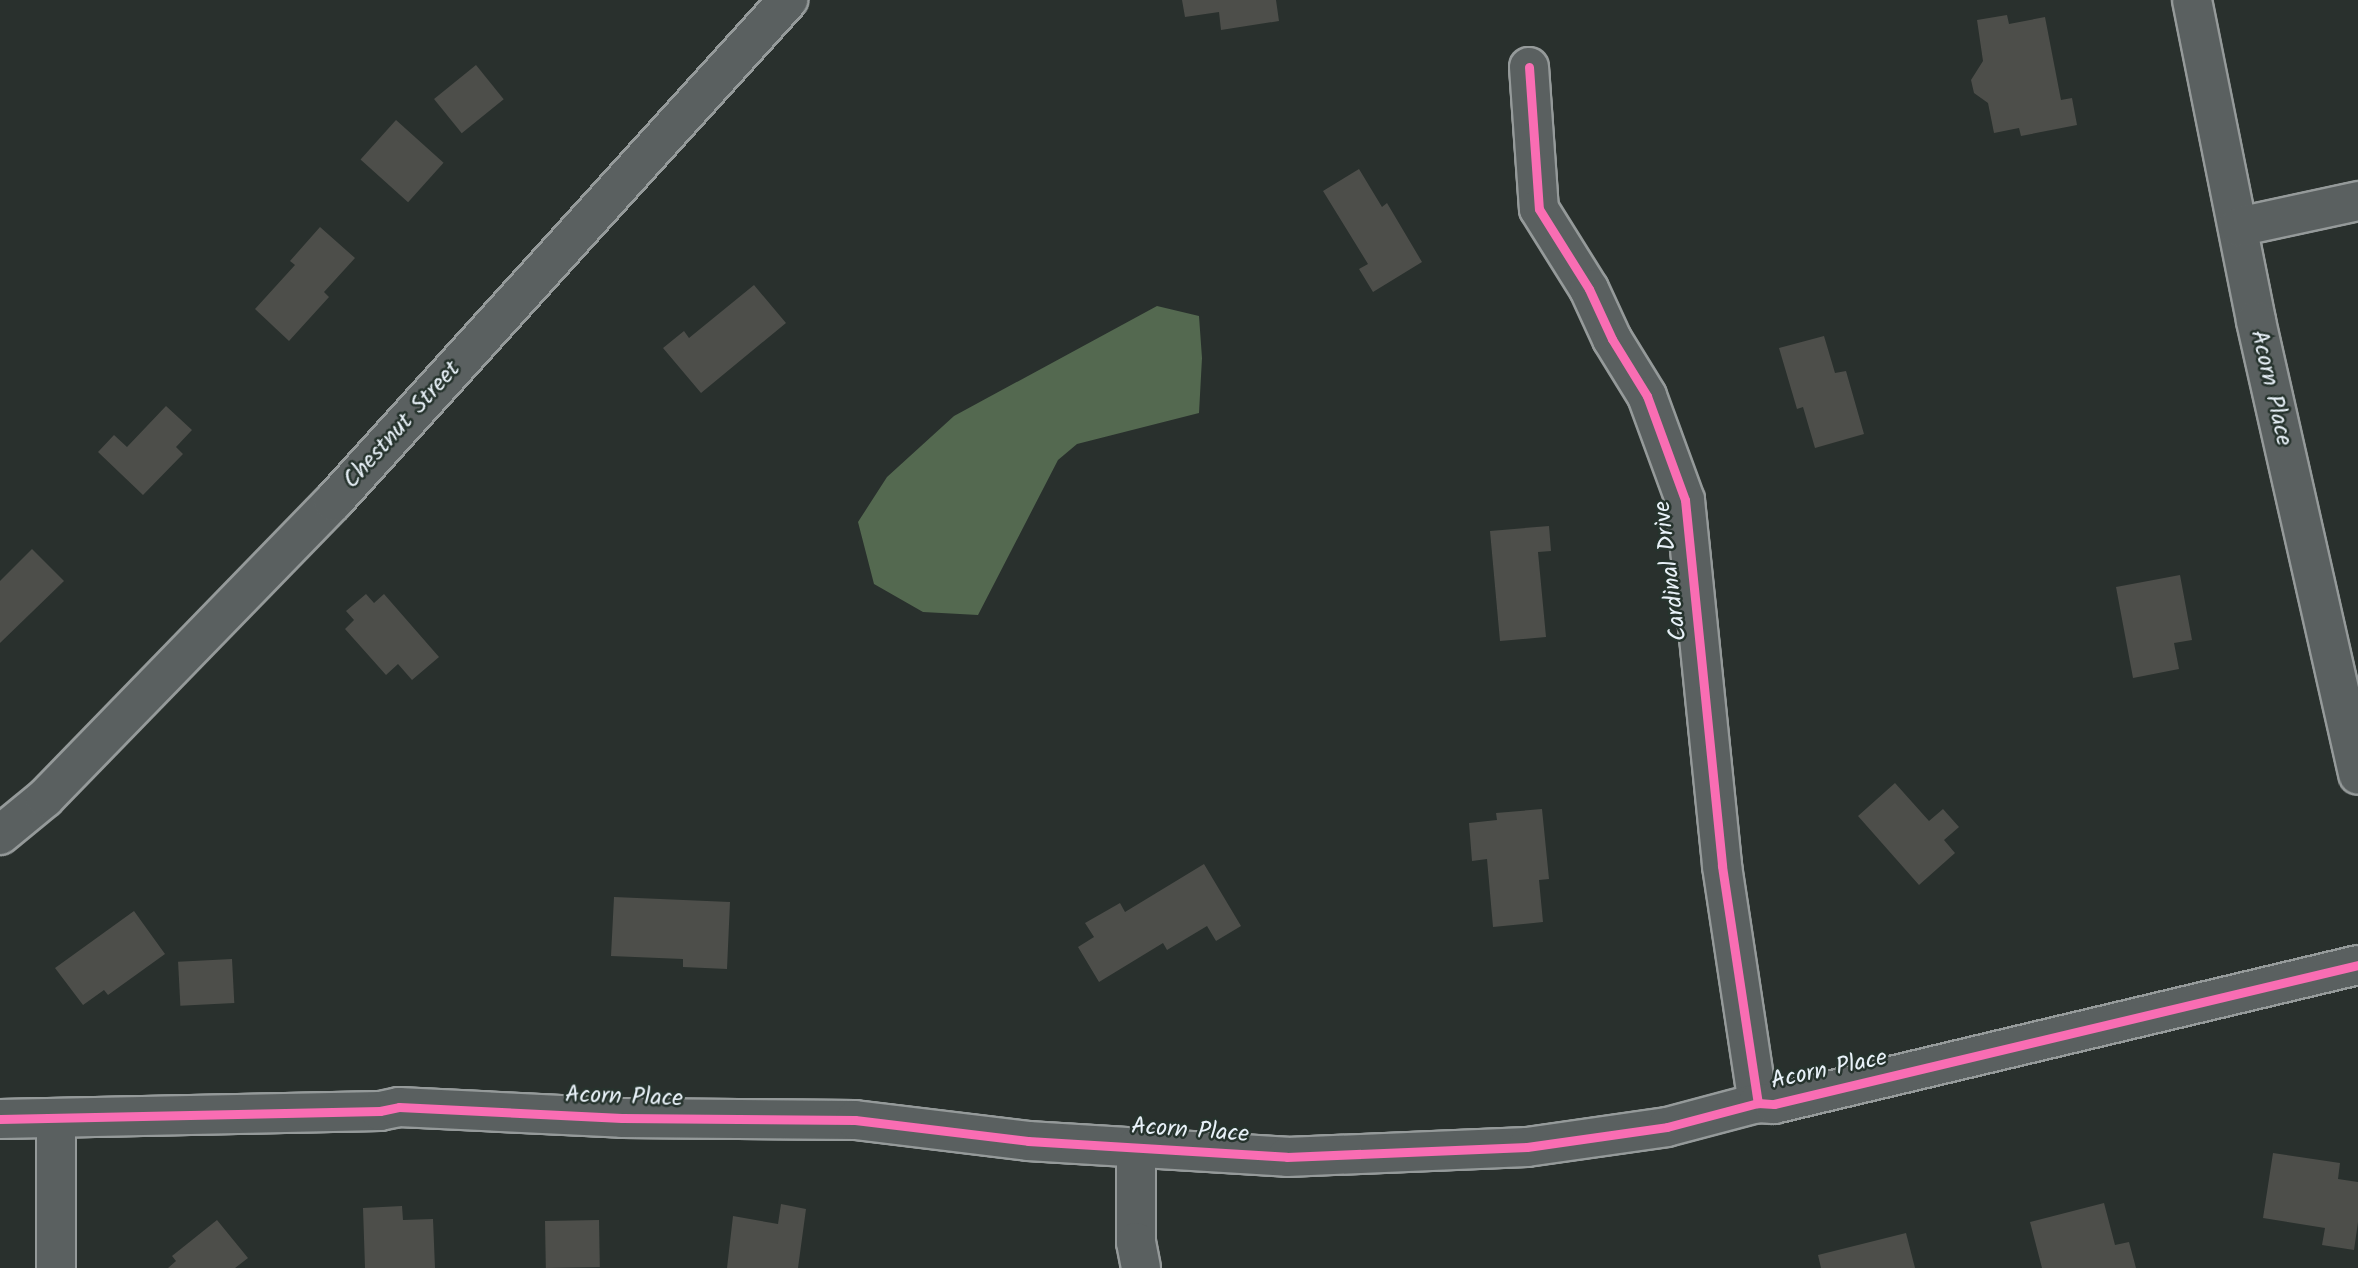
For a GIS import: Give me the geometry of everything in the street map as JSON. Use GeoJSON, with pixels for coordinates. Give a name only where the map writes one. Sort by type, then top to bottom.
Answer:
{"type":"FeatureCollection","features":[{"type":"Feature","properties":{"kind":"street","name":"Chestnut Street"},"geometry":{"type":"LineString","coordinates":[[0,835],[45,798],[332,502],[788,0]]}},
{"type":"Feature","properties":{"kind":"street","name":"Acorn Place"},"geometry":{"type":"LineString","coordinates":[[2192,0],[2238,227],[2358,775]]}},
{"type":"Feature","properties":{"kind":"street","name":"Cardinal Drive"},"geometry":{"type":"LineString","coordinates":[[1530,66],[1539,209],[1589,289],[1612,339],[1647,397],[1685,500],[1722,866],[1758,1103]]}},
{"type":"Feature","properties":{"kind":"street"},"geometry":{"type":"LineString","coordinates":[[2238,227],[2358,201]]}},
{"type":"Feature","properties":{"kind":"street","name":"Acorn Place"},"geometry":{"type":"LineString","coordinates":[[0,1119],[57,1120],[380,1111],[399,1107],[622,1118],[855,1120],[1028,1141],[1287,1157],[1527,1147],[1667,1127],[1758,1103],[1774,1104],[2358,965]]}},
{"type":"Feature","properties":{"kind":"street"},"geometry":{"type":"LineString","coordinates":[[56,1268],[57,1120]]}},
{"type":"Feature","properties":{"kind":"street"},"geometry":{"type":"LineString","coordinates":[[1136,1147],[1136,1242],[1141,1268]]}},
{"type":"Feature","properties":{"kind":"green space"},"geometry":{"type":"Polygon","coordinates":[[[1157,306],[1199,316],[1202,358],[1199,413],[1077,444],[1058,460],[978,615],[923,612],[874,584],[858,522],[887,477],[954,416],[1157,306]]]}},
{"type":"Feature","properties":{"kind":"building"},"geometry":{"type":"Polygon","coordinates":[[[1182,0],[1276,0],[1279,21],[1221,30],[1219,12],[1185,17],[1182,0]]]}},
{"type":"Feature","properties":{"kind":"building"},"geometry":{"type":"Polygon","coordinates":[[[2007,15],[2009,24],[2045,17],[2061,100],[2072,98],[2077,125],[2021,136],[2019,128],[1994,133],[1988,103],[1974,93],[1971,80],[1983,61],[1977,20],[2007,15]]]}},
{"type":"Feature","properties":{"kind":"building"},"geometry":{"type":"Polygon","coordinates":[[[476,65],[504,99],[462,133],[434,99],[476,65]]]}},
{"type":"Feature","properties":{"kind":"building"},"geometry":{"type":"Polygon","coordinates":[[[396,120],[444,163],[408,202],[361,159],[396,120]]]}},
{"type":"Feature","properties":{"kind":"building"},"geometry":{"type":"Polygon","coordinates":[[[1359,169],[1382,207],[1387,203],[1422,262],[1373,292],[1359,269],[1368,264],[1323,191],[1359,169]]]}},
{"type":"Feature","properties":{"kind":"building"},"geometry":{"type":"Polygon","coordinates":[[[320,227],[355,258],[324,292],[329,297],[289,341],[255,309],[295,265],[290,261],[320,227]]]}},
{"type":"Feature","properties":{"kind":"building"},"geometry":{"type":"Polygon","coordinates":[[[754,285],[786,323],[701,393],[663,348],[684,331],[689,338],[754,285]]]}},
{"type":"Feature","properties":{"kind":"building"},"geometry":{"type":"Polygon","coordinates":[[[1824,336],[1835,373],[1846,371],[1864,434],[1815,448],[1803,407],[1797,409],[1779,348],[1824,336]]]}},
{"type":"Feature","properties":{"kind":"building"},"geometry":{"type":"Polygon","coordinates":[[[166,406],[192,430],[176,447],[183,454],[143,495],[98,452],[114,435],[127,447],[166,406]]]}},
{"type":"Feature","properties":{"kind":"building"},"geometry":{"type":"Polygon","coordinates":[[[1549,526],[1551,551],[1538,552],[1546,637],[1500,641],[1490,531],[1549,526]]]}},
{"type":"Feature","properties":{"kind":"building"},"geometry":{"type":"Polygon","coordinates":[[[32,549],[64,581],[0,643],[0,581],[32,549]]]}},
{"type":"Feature","properties":{"kind":"building"},"geometry":{"type":"Polygon","coordinates":[[[2180,575],[2192,640],[2174,643],[2179,669],[2133,678],[2116,587],[2180,575]]]}},
{"type":"Feature","properties":{"kind":"building"},"geometry":{"type":"Polygon","coordinates":[[[366,594],[374,603],[384,594],[439,657],[412,680],[398,664],[386,675],[345,629],[354,620],[346,611],[366,594]]]}},
{"type":"Feature","properties":{"kind":"building"},"geometry":{"type":"Polygon","coordinates":[[[1895,783],[1929,821],[1943,809],[1959,827],[1944,840],[1955,853],[1919,885],[1858,816],[1895,783]]]}},
{"type":"Feature","properties":{"kind":"building"},"geometry":{"type":"Polygon","coordinates":[[[1542,809],[1549,879],[1539,880],[1543,922],[1493,927],[1487,859],[1472,861],[1469,823],[1497,820],[1496,813],[1542,809]]]}},
{"type":"Feature","properties":{"kind":"building"},"geometry":{"type":"Polygon","coordinates":[[[1204,864],[1241,926],[1216,941],[1207,926],[1167,950],[1163,943],[1099,982],[1078,947],[1094,937],[1085,923],[1120,903],[1125,912],[1204,864]]]}},
{"type":"Feature","properties":{"kind":"building"},"geometry":{"type":"Polygon","coordinates":[[[614,897],[730,902],[727,969],[683,967],[683,959],[611,956],[614,897]]]}},
{"type":"Feature","properties":{"kind":"building"},"geometry":{"type":"Polygon","coordinates":[[[134,911],[165,954],[108,995],[104,990],[83,1005],[55,968],[134,911]]]}},
{"type":"Feature","properties":{"kind":"building"},"geometry":{"type":"Polygon","coordinates":[[[232,959],[234,1003],[180,1006],[178,962],[232,959]]]}},
{"type":"Feature","properties":{"kind":"building"},"geometry":{"type":"Polygon","coordinates":[[[2273,1153],[2340,1163],[2338,1179],[2358,1182],[2358,1222],[2354,1250],[2322,1245],[2325,1228],[2263,1218],[2273,1153]]]}},
{"type":"Feature","properties":{"kind":"building"},"geometry":{"type":"Polygon","coordinates":[[[2104,1203],[2115,1245],[2129,1242],[2136,1268],[2042,1268],[2030,1222],[2104,1203]]]}},
{"type":"Feature","properties":{"kind":"building"},"geometry":{"type":"Polygon","coordinates":[[[781,1204],[806,1209],[798,1268],[727,1268],[733,1216],[778,1224],[781,1204]]]}},
{"type":"Feature","properties":{"kind":"building"},"geometry":{"type":"Polygon","coordinates":[[[402,1206],[403,1220],[433,1219],[435,1268],[365,1268],[363,1208],[402,1206]]]}},
{"type":"Feature","properties":{"kind":"building"},"geometry":{"type":"Polygon","coordinates":[[[217,1220],[248,1258],[235,1268],[168,1268],[176,1261],[172,1256],[217,1220]]]}},
{"type":"Feature","properties":{"kind":"building"},"geometry":{"type":"Polygon","coordinates":[[[599,1220],[600,1267],[546,1268],[545,1221],[599,1220]]]}},
{"type":"Feature","properties":{"kind":"building"},"geometry":{"type":"Polygon","coordinates":[[[1906,1233],[1915,1268],[1821,1268],[1818,1255],[1906,1233]]]}},
{"type":"Feature","properties":{"kind":"cycle path"},"geometry":{"type":"LineString","coordinates":[[1529,67],[1539,209],[1589,289],[1612,339],[1647,396],[1685,500],[1722,866],[1758,1103]]}},
{"type":"Feature","properties":{"kind":"cycle path"},"geometry":{"type":"LineString","coordinates":[[0,1119],[380,1111],[399,1107],[622,1118],[855,1120],[1028,1141],[1287,1157],[1527,1147],[1667,1127],[1758,1103],[1774,1104],[2358,965]]}}]}
